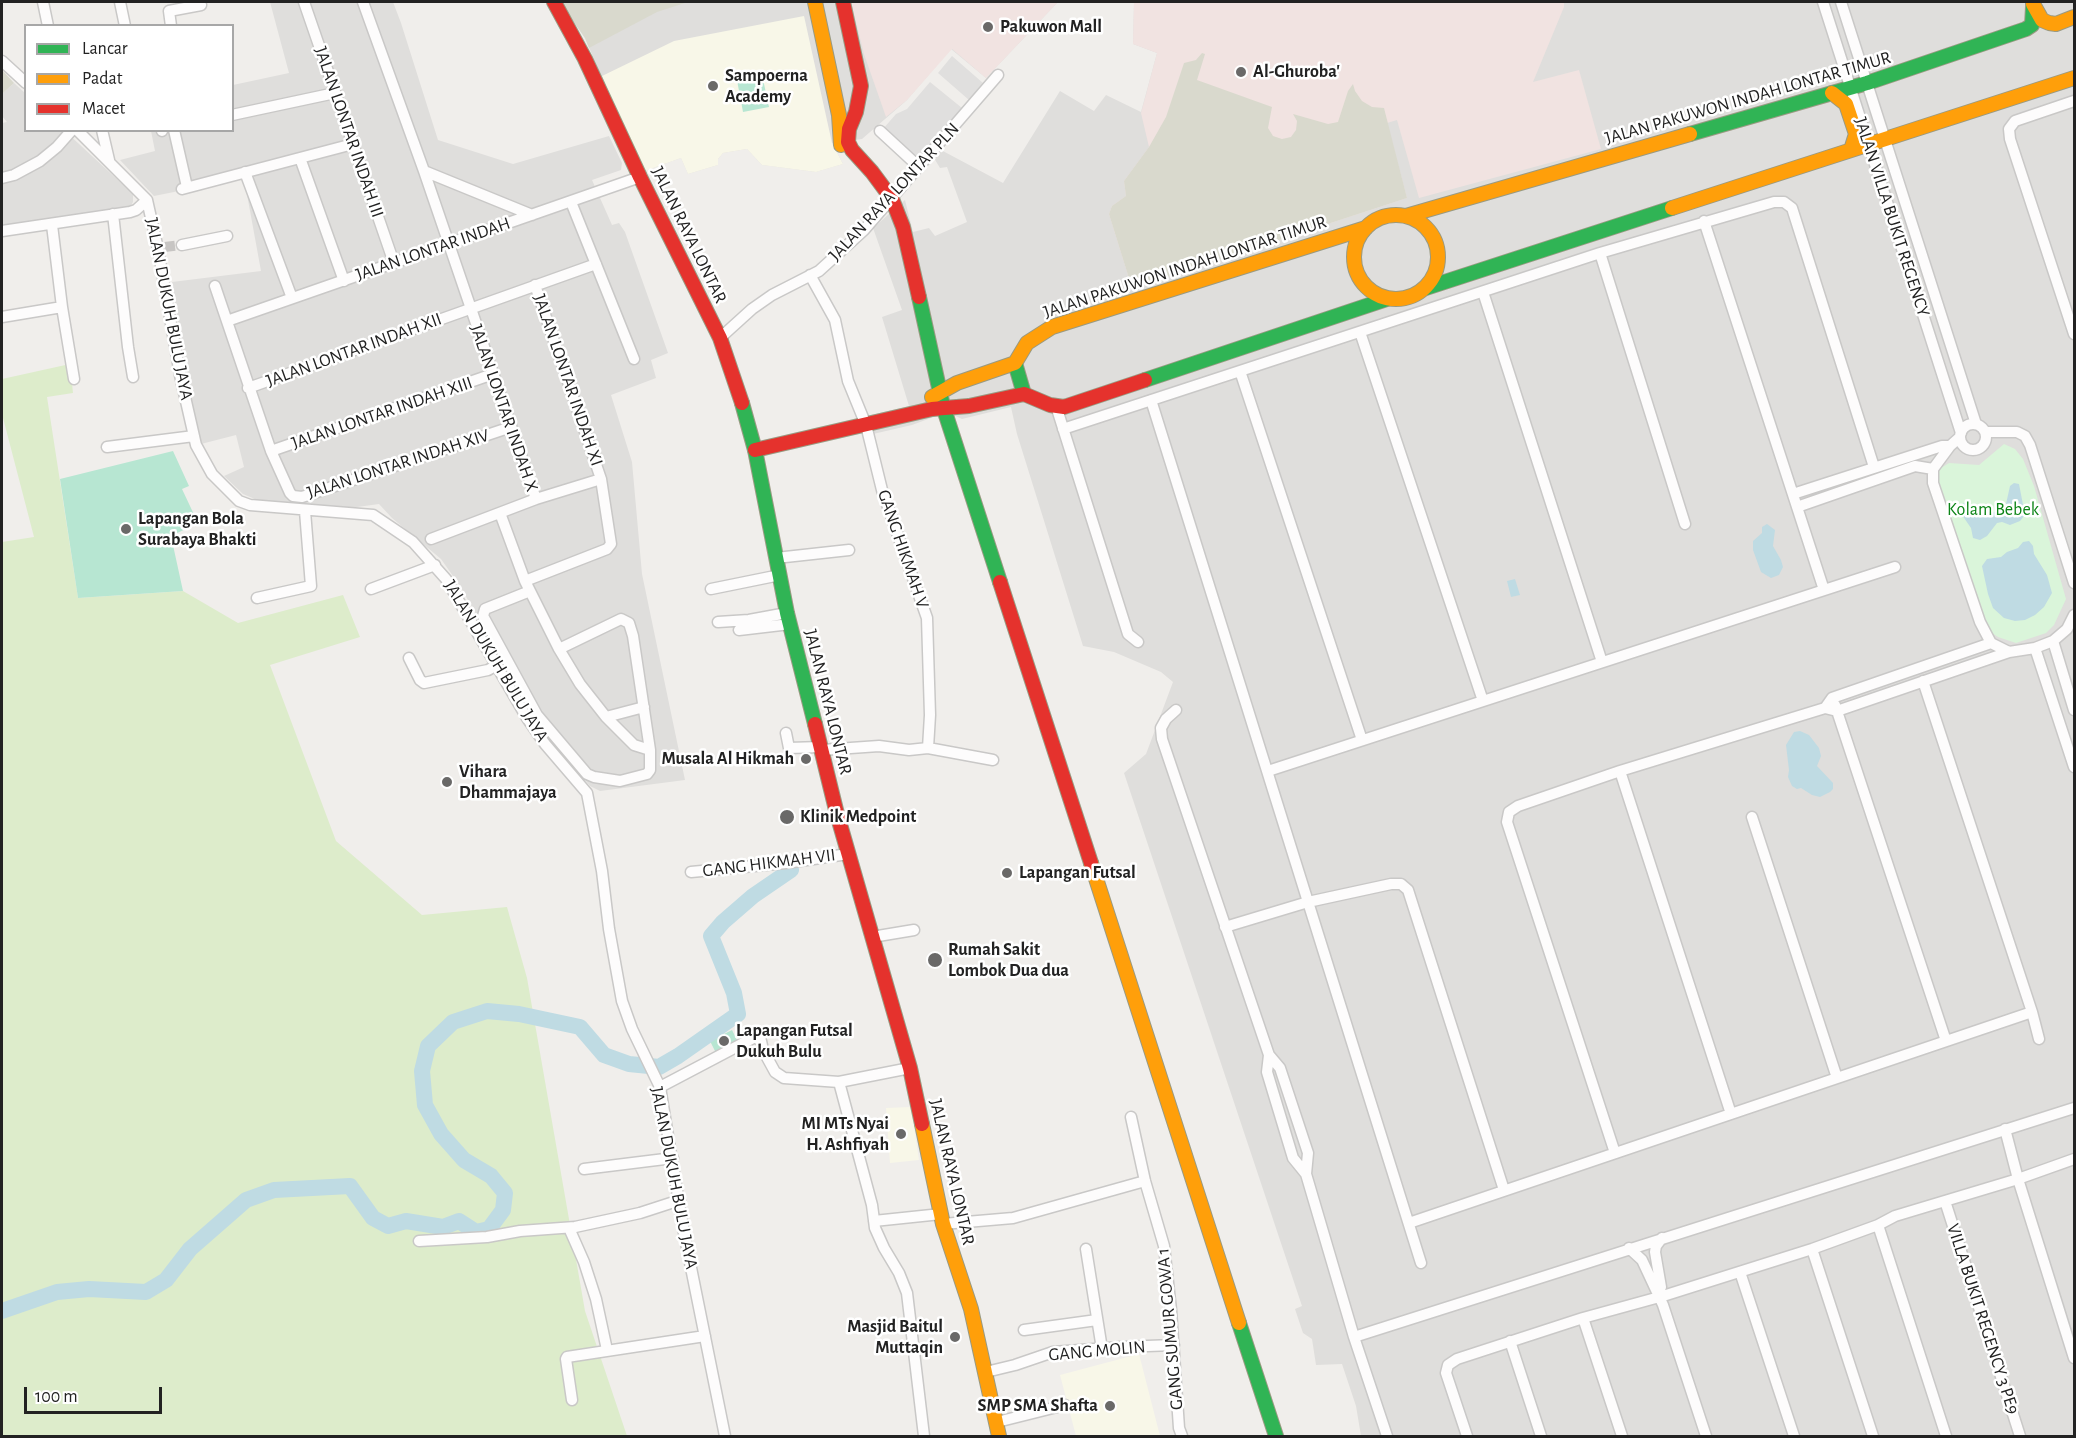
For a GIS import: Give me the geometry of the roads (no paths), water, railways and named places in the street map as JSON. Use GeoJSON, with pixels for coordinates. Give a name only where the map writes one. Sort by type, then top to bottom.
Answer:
{"type":"FeatureCollection","features":[{"type":"Feature","properties":{"kind":"street"},"geometry":{"type":"LineString","coordinates":[[43,2],[48,24]]}},
{"type":"Feature","properties":{"kind":"street"},"geometry":{"type":"LineString","coordinates":[[120,2],[125,24]]}},
{"type":"Feature","properties":{"kind":"street","name":"JALAN LONTAR INDAH III"},"geometry":{"type":"LineString","coordinates":[[304,2],[394,263]]}},
{"type":"Feature","properties":{"kind":"street","name":"JALAN LONTAR INDAH X"},"geometry":{"type":"LineString","coordinates":[[363,2],[424,171],[536,499],[431,539]]}},
{"type":"Feature","properties":{"kind":"street","name":"JALAN RAYA LONTAR"},"geometry":{"type":"LineString","coordinates":[[554,2],[568,32],[585,58],[639,177],[720,338],[738,387],[754,446],[776,558],[777,575],[848,854],[910,1068],[942,1219],[971,1309],[999,1437]]}},
{"type":"Feature","properties":{"kind":"street"},"geometry":{"type":"LineString","coordinates":[[815,2],[839,115],[841,147],[852,164],[892,203]]}},
{"type":"Feature","properties":{"kind":"street"},"geometry":{"type":"LineString","coordinates":[[843,2],[861,86],[856,112],[849,129],[848,142],[852,150],[872,172],[892,203],[903,227],[943,406],[1276,1437]]}},
{"type":"Feature","properties":{"kind":"street","name":"JALAN VILLA BUKIT REGENCY"},"geometry":{"type":"LineString","coordinates":[[1823,2],[1961,435]]}},
{"type":"Feature","properties":{"kind":"street","name":"JALAN VILLA BUKIT REGENCY"},"geometry":{"type":"LineString","coordinates":[[1841,2],[1976,424]]}},
{"type":"Feature","properties":{"kind":"street","name":"JALAN PAKUWON INDAH LONTAR TIMUR"},"geometry":{"type":"LineString","coordinates":[[2032,4],[2042,20],[2049,23],[2056,24],[2074,17]]}},
{"type":"Feature","properties":{"kind":"street","name":"JALAN PAKUWON INDAH LONTAR TIMUR"},"geometry":{"type":"LineString","coordinates":[[1406,216],[1867,83],[2026,29],[2031,25],[2032,4]]}},
{"type":"Feature","properties":{"kind":"street"},"geometry":{"type":"LineString","coordinates":[[171,24],[169,11],[201,5]]}},
{"type":"Feature","properties":{"kind":"street"},"geometry":{"type":"LineString","coordinates":[[1836,41],[1852,36]]}},
{"type":"Feature","properties":{"kind":"street"},"geometry":{"type":"LineString","coordinates":[[2,61],[24,81]]}},
{"type":"Feature","properties":{"kind":"street","name":"JALAN RAYA LONTAR PLN"},"geometry":{"type":"LineString","coordinates":[[720,338],[771,295],[827,264],[864,230],[892,203],[998,75]]}},
{"type":"Feature","properties":{"kind":"street"},"geometry":{"type":"LineString","coordinates":[[1138,642],[1128,634],[1057,409],[1387,299],[1408,298],[1426,288],[2074,78]]}},
{"type":"Feature","properties":{"kind":"street"},"geometry":{"type":"LineString","coordinates":[[234,115],[335,93]]}},
{"type":"Feature","properties":{"kind":"street"},"geometry":{"type":"LineString","coordinates":[[1832,93],[1846,104],[1856,134],[1851,150]]}},
{"type":"Feature","properties":{"kind":"street"},"geometry":{"type":"LineString","coordinates":[[2074,101],[2015,121],[2009,129],[2010,140],[2074,334]]}},
{"type":"Feature","properties":{"kind":"street"},"geometry":{"type":"LineString","coordinates":[[880,131],[920,167]]}},
{"type":"Feature","properties":{"kind":"street"},"geometry":{"type":"LineString","coordinates":[[2,177],[14,175],[40,161],[73,132]]}},
{"type":"Feature","properties":{"kind":"street","name":"JALAN DUKUH BULU JAYA"},"geometry":{"type":"LineString","coordinates":[[77,132],[109,160],[147,200],[162,248],[180,375],[196,445],[212,474],[239,501],[250,505],[373,515],[413,542],[435,564],[453,589],[527,718],[545,744],[587,793],[602,871],[609,929],[622,1002],[651,1072],[660,1087],[725,1437]]}},
{"type":"Feature","properties":{"kind":"street"},"geometry":{"type":"LineString","coordinates":[[102,132],[109,160]]}},
{"type":"Feature","properties":{"kind":"street"},"geometry":{"type":"LineString","coordinates":[[174,132],[184,188],[353,144]]}},
{"type":"Feature","properties":{"kind":"street"},"geometry":{"type":"LineString","coordinates":[[300,158],[344,280]]}},
{"type":"Feature","properties":{"kind":"street"},"geometry":{"type":"LineString","coordinates":[[424,171],[531,215]]}},
{"type":"Feature","properties":{"kind":"street"},"geometry":{"type":"LineString","coordinates":[[245,172],[292,298]]}},
{"type":"Feature","properties":{"kind":"street","name":"JALAN LONTAR INDAH"},"geometry":{"type":"LineString","coordinates":[[227,321],[639,177]]}},
{"type":"Feature","properties":{"kind":"street"},"geometry":{"type":"LineString","coordinates":[[2,231],[52,225],[136,210],[147,200]]}},
{"type":"Feature","properties":{"kind":"street"},"geometry":{"type":"LineString","coordinates":[[571,202],[634,359]]}},
{"type":"Feature","properties":{"kind":"street"},"geometry":{"type":"LineString","coordinates":[[1063,429],[1600,253],[1704,221],[1774,202],[1784,202],[1792,208],[1874,467]]}},
{"type":"Feature","properties":{"kind":"street"},"geometry":{"type":"LineString","coordinates":[[114,214],[133,377]]}},
{"type":"Feature","properties":{"kind":"street"},"geometry":{"type":"LineString","coordinates":[[1387,299],[1375,294],[1365,286],[1354,263],[1359,238],[1366,228],[1384,217],[1406,216],[1418,221],[1428,229],[1436,241],[1439,254],[1438,267],[1426,288]]}},
{"type":"Feature","properties":{"kind":"street"},"geometry":{"type":"LineString","coordinates":[[1704,221],[1824,590]]}},
{"type":"Feature","properties":{"kind":"street"},"geometry":{"type":"LineString","coordinates":[[52,225],[74,379]]}},
{"type":"Feature","properties":{"kind":"street","name":"JALAN PAKUWON INDAH LONTAR TIMUR"},"geometry":{"type":"LineString","coordinates":[[1015,363],[1027,344],[1052,327],[1366,228]]}},
{"type":"Feature","properties":{"kind":"street"},"geometry":{"type":"LineString","coordinates":[[182,245],[227,236]]}},
{"type":"Feature","properties":{"kind":"street"},"geometry":{"type":"LineString","coordinates":[[1600,253],[1685,524]]}},
{"type":"Feature","properties":{"kind":"street","name":"JALAN LONTAR INDAH XII"},"geometry":{"type":"LineString","coordinates":[[248,388],[596,264]]}},
{"type":"Feature","properties":{"kind":"street","name":"GANG HIKMAH V"},"geometry":{"type":"LineString","coordinates":[[810,275],[835,320],[848,381],[865,422],[882,490],[927,618],[930,715],[928,748]]}},
{"type":"Feature","properties":{"kind":"street","name":"JALAN LONTAR INDAH XI"},"geometry":{"type":"LineString","coordinates":[[535,285],[601,479],[536,499]]}},
{"type":"Feature","properties":{"kind":"street","name":"JALAN LONTAR INDAH XIV"},"geometry":{"type":"LineString","coordinates":[[215,286],[248,388],[272,451],[293,496],[302,497],[511,427]]}},
{"type":"Feature","properties":{"kind":"street"},"geometry":{"type":"LineString","coordinates":[[1484,292],[1602,662]]}},
{"type":"Feature","properties":{"kind":"street"},"geometry":{"type":"LineString","coordinates":[[2,317],[62,307]]}},
{"type":"Feature","properties":{"kind":"street"},"geometry":{"type":"LineString","coordinates":[[1360,332],[1483,701]]}},
{"type":"Feature","properties":{"kind":"street"},"geometry":{"type":"LineString","coordinates":[[931,347],[944,370],[957,382]]}},
{"type":"Feature","properties":{"kind":"street"},"geometry":{"type":"LineString","coordinates":[[865,422],[915,406],[957,382],[1015,363],[1024,394]]}},
{"type":"Feature","properties":{"kind":"street"},"geometry":{"type":"LineString","coordinates":[[1240,371],[1362,740]]}},
{"type":"Feature","properties":{"kind":"street","name":"JALAN LONTAR INDAH XIII"},"geometry":{"type":"LineString","coordinates":[[272,451],[493,374]]}},
{"type":"Feature","properties":{"kind":"street"},"geometry":{"type":"LineString","coordinates":[[754,446],[943,406],[969,406],[1024,394],[1041,402],[1064,407]]}},
{"type":"Feature","properties":{"kind":"street"},"geometry":{"type":"LineString","coordinates":[[1152,400],[1421,1263]]}},
{"type":"Feature","properties":{"kind":"street"},"geometry":{"type":"LineString","coordinates":[[2009,652],[1991,643],[1980,622],[1933,483],[1933,469],[1967,425],[1976,424],[1985,432],[2017,432],[2025,436],[2030,445],[2074,583]]}},
{"type":"Feature","properties":{"kind":"street"},"geometry":{"type":"LineString","coordinates":[[1961,435],[1964,446],[1975,450],[1985,444],[1985,432]]}},
{"type":"Feature","properties":{"kind":"street"},"geometry":{"type":"LineString","coordinates":[[107,447],[194,436]]}},
{"type":"Feature","properties":{"kind":"street"},"geometry":{"type":"LineString","coordinates":[[1792,494],[1942,446],[1950,446]]}},
{"type":"Feature","properties":{"kind":"street"},"geometry":{"type":"LineString","coordinates":[[1797,507],[1915,466],[1933,469]]}},
{"type":"Feature","properties":{"kind":"street"},"geometry":{"type":"LineString","coordinates":[[525,580],[609,547],[611,544],[601,479]]}},
{"type":"Feature","properties":{"kind":"street"},"geometry":{"type":"LineString","coordinates":[[257,598],[311,586],[305,511]]}},
{"type":"Feature","properties":{"kind":"street"},"geometry":{"type":"LineString","coordinates":[[500,513],[530,591],[559,649],[580,684],[606,717],[634,746],[650,750]]}},
{"type":"Feature","properties":{"kind":"street"},"geometry":{"type":"LineString","coordinates":[[776,558],[849,550]]}},
{"type":"Feature","properties":{"kind":"street"},"geometry":{"type":"LineString","coordinates":[[371,589],[435,564]]}},
{"type":"Feature","properties":{"kind":"street"},"geometry":{"type":"LineString","coordinates":[[1268,771],[1895,567]]}},
{"type":"Feature","properties":{"kind":"street"},"geometry":{"type":"LineString","coordinates":[[711,589],[777,575]]}},
{"type":"Feature","properties":{"kind":"street"},"geometry":{"type":"LineString","coordinates":[[530,591],[485,609],[483,616],[537,715],[587,774],[620,781],[647,774],[650,770],[650,750],[633,636],[626,620],[621,619],[559,649]]}},
{"type":"Feature","properties":{"kind":"street"},"geometry":{"type":"LineString","coordinates":[[718,622],[789,618]]}},
{"type":"Feature","properties":{"kind":"street"},"geometry":{"type":"LineString","coordinates":[[739,630],[789,618]]}},
{"type":"Feature","properties":{"kind":"street"},"geometry":{"type":"LineString","coordinates":[[1615,1153],[1507,822],[1509,813],[1518,806],[1620,771],[1825,708],[1837,711],[2009,652],[2035,648],[2052,642],[2073,620]]}},
{"type":"Feature","properties":{"kind":"street"},"geometry":{"type":"LineString","coordinates":[[2052,642],[2074,710]]}},
{"type":"Feature","properties":{"kind":"street"},"geometry":{"type":"LineString","coordinates":[[1825,708],[1832,698],[1991,643]]}},
{"type":"Feature","properties":{"kind":"street"},"geometry":{"type":"LineString","coordinates":[[2035,648],[2074,768]]}},
{"type":"Feature","properties":{"kind":"street"},"geometry":{"type":"LineString","coordinates":[[409,658],[420,680],[424,683],[488,670],[497,664]]}},
{"type":"Feature","properties":{"kind":"street"},"geometry":{"type":"LineString","coordinates":[[1923,681],[2032,1012],[2038,1040]]}},
{"type":"Feature","properties":{"kind":"street"},"geometry":{"type":"LineString","coordinates":[[1832,698],[1946,1041]]}},
{"type":"Feature","properties":{"kind":"street"},"geometry":{"type":"LineString","coordinates":[[606,717],[644,707]]}},
{"type":"Feature","properties":{"kind":"street"},"geometry":{"type":"LineString","coordinates":[[1176,710],[1166,719],[1161,728],[1162,739],[1269,1055],[1280,1068],[1308,1153],[1305,1174]]}},
{"type":"Feature","properties":{"kind":"street"},"geometry":{"type":"LineString","coordinates":[[786,733],[789,748],[879,746],[909,750],[928,748],[993,760]]}},
{"type":"Feature","properties":{"kind":"street"},"geometry":{"type":"LineString","coordinates":[[1620,771],[1731,1114]]}},
{"type":"Feature","properties":{"kind":"street"},"geometry":{"type":"LineString","coordinates":[[1752,817],[1837,1078]]}},
{"type":"Feature","properties":{"kind":"street","name":"GANG HIKMAH VII"},"geometry":{"type":"LineString","coordinates":[[691,872],[786,863],[848,854]]}},
{"type":"Feature","properties":{"kind":"street"},"geometry":{"type":"LineString","coordinates":[[1225,927],[1308,902],[1391,884],[1401,884],[1408,890],[1504,1191]]}},
{"type":"Feature","properties":{"kind":"street"},"geometry":{"type":"LineString","coordinates":[[872,937],[914,930]]}},
{"type":"Feature","properties":{"kind":"street"},"geometry":{"type":"LineString","coordinates":[[1409,1223],[2032,1012]]}},
{"type":"Feature","properties":{"kind":"street"},"geometry":{"type":"LineString","coordinates":[[660,1087],[757,1037],[761,1041],[770,1065],[784,1078],[839,1082],[910,1068]]}},
{"type":"Feature","properties":{"kind":"street"},"geometry":{"type":"LineString","coordinates":[[1269,1055],[1267,1072],[1293,1158],[1305,1174],[1387,1437]]}},
{"type":"Feature","properties":{"kind":"street"},"geometry":{"type":"LineString","coordinates":[[839,1082],[872,1205],[878,1238],[899,1273],[907,1293],[924,1437]]}},
{"type":"Feature","properties":{"kind":"street"},"geometry":{"type":"LineString","coordinates":[[1354,1337],[2074,1108]]}},
{"type":"Feature","properties":{"kind":"street","name":"GANG SUMUR GOWA 1"},"geometry":{"type":"LineString","coordinates":[[1131,1118],[1144,1181],[1164,1246],[1174,1345],[1179,1428],[1182,1437]]}},
{"type":"Feature","properties":{"kind":"street"},"geometry":{"type":"LineString","coordinates":[[2005,1129],[2018,1179],[2074,1358]]}},
{"type":"Feature","properties":{"kind":"street"},"geometry":{"type":"LineString","coordinates":[[584,1169],[673,1158]]}},
{"type":"Feature","properties":{"kind":"street","name":"VILLA BUKIT REGENCY 3 PE9"},"geometry":{"type":"LineString","coordinates":[[1467,1437],[1446,1373],[1448,1365],[1457,1359],[1583,1318],[1661,1299],[1812,1249],[1878,1225],[1885,1220],[2018,1179],[2074,1159]]}},
{"type":"Feature","properties":{"kind":"street"},"geometry":{"type":"LineString","coordinates":[[874,1221],[1013,1218],[1144,1181]]}},
{"type":"Feature","properties":{"kind":"street"},"geometry":{"type":"LineString","coordinates":[[419,1241],[487,1237],[568,1228],[640,1213],[680,1200]]}},
{"type":"Feature","properties":{"kind":"street","name":"VILLA BUKIT REGENCY 3 PE9"},"geometry":{"type":"LineString","coordinates":[[1945,1201],[2020,1437]]}},
{"type":"Feature","properties":{"kind":"street"},"geometry":{"type":"LineString","coordinates":[[1878,1225],[1946,1437]]}},
{"type":"Feature","properties":{"kind":"street"},"geometry":{"type":"LineString","coordinates":[[568,1228],[590,1280],[607,1350]]}},
{"type":"Feature","properties":{"kind":"street"},"geometry":{"type":"LineString","coordinates":[[1661,1299],[1655,1252],[1662,1238]]}},
{"type":"Feature","properties":{"kind":"street"},"geometry":{"type":"LineString","coordinates":[[1629,1248],[1642,1260],[1661,1299],[1706,1437]]}},
{"type":"Feature","properties":{"kind":"street"},"geometry":{"type":"LineString","coordinates":[[1086,1249],[1102,1349]]}},
{"type":"Feature","properties":{"kind":"street"},"geometry":{"type":"LineString","coordinates":[[1812,1249],[1873,1437]]}},
{"type":"Feature","properties":{"kind":"street"},"geometry":{"type":"LineString","coordinates":[[1740,1272],[1794,1437]]}},
{"type":"Feature","properties":{"kind":"street"},"geometry":{"type":"LineString","coordinates":[[1583,1318],[1622,1437]]}},
{"type":"Feature","properties":{"kind":"street"},"geometry":{"type":"LineString","coordinates":[[1024,1330],[1097,1320]]}},
{"type":"Feature","properties":{"kind":"street"},"geometry":{"type":"LineString","coordinates":[[572,1400],[566,1358],[705,1336]]}},
{"type":"Feature","properties":{"kind":"street"},"geometry":{"type":"LineString","coordinates":[[1510,1341],[1541,1437]]}},
{"type":"Feature","properties":{"kind":"street","name":"GANG MOLIN"},"geometry":{"type":"LineString","coordinates":[[986,1372],[1053,1352],[1174,1345]]}},
{"type":"Feature","properties":{"kind":"street"},"geometry":{"type":"LineString","coordinates":[[997,1422],[1065,1405]]}},
{"type":"Feature","properties":{"kind":"water"},"geometry":{"type":"Polygon","coordinates":[[[2014,483],[2019,484],[2025,515],[2020,521],[2010,525],[1997,523],[1987,536],[1980,540],[1973,538],[1971,528],[1960,512],[1961,505],[1966,502],[1982,513],[1996,512],[2006,504],[2010,486],[2014,483]]]}},
{"type":"Feature","properties":{"kind":"water"},"geometry":{"type":"Polygon","coordinates":[[[1767,524],[1775,530],[1773,546],[1783,567],[1779,575],[1771,578],[1761,572],[1753,550],[1753,541],[1762,533],[1762,527],[1767,524]]]}},
{"type":"Feature","properties":{"kind":"water"},"geometry":{"type":"Polygon","coordinates":[[[2029,541],[2047,575],[2052,593],[2044,607],[2035,615],[2025,620],[2015,621],[2004,618],[1993,608],[1982,566],[1987,559],[2001,557],[2018,548],[2023,542],[2029,541]]]}},
{"type":"Feature","properties":{"kind":"water"},"geometry":{"type":"Polygon","coordinates":[[[1515,579],[1520,595],[1511,597],[1507,581],[1515,579]]]}},
{"type":"Feature","properties":{"kind":"water"},"geometry":{"type":"Polygon","coordinates":[[[1800,731],[1809,735],[1819,748],[1821,756],[1817,766],[1833,783],[1833,789],[1820,797],[1792,786],[1788,777],[1786,745],[1794,732],[1800,731]]]}},
{"type":"Feature","properties":{"kind":"waterway"},"geometry":{"type":"LineString","coordinates":[[2,1311],[57,1292],[89,1289],[146,1292],[166,1280],[190,1249],[246,1200],[274,1190],[350,1186],[373,1218],[388,1226],[406,1221],[443,1227],[459,1221],[476,1232],[489,1229],[503,1210],[505,1193],[491,1176],[464,1160],[441,1134],[425,1105],[422,1071],[428,1046],[453,1022],[487,1011],[519,1014],[580,1027],[604,1055],[629,1064],[659,1067],[738,1014],[734,993],[711,936],[723,922],[753,896],[791,870]]}},
{"type":"Feature","properties":{"kind":"tunnel"},"geometry":{"type":"LineString","coordinates":[[165,247],[182,245]]}},
{"type":"Feature","properties":{"kind":"place","name":"Pakuwon Mall"},"geometry":{"type":"Point","coordinates":[988,27]}},
{"type":"Feature","properties":{"kind":"place","name":"Al-Ghuroba'"},"geometry":{"type":"Point","coordinates":[1241,72]}},
{"type":"Feature","properties":{"kind":"place","name":"Sampoerna Academy"},"geometry":{"type":"Point","coordinates":[713,86]}},
{"type":"Feature","properties":{"kind":"place","name":"Lapangan Bola Surabaya Bhakti"},"geometry":{"type":"Point","coordinates":[126,529]}},
{"type":"Feature","properties":{"kind":"place","name":"Musala Al Hikmah"},"geometry":{"type":"Point","coordinates":[806,759]}},
{"type":"Feature","properties":{"kind":"place","name":"Vihara Dhammajaya"},"geometry":{"type":"Point","coordinates":[447,782]}},
{"type":"Feature","properties":{"kind":"place","name":"Klinik Medpoint"},"geometry":{"type":"Point","coordinates":[787,817]}},
{"type":"Feature","properties":{"kind":"place","name":"Lapangan Futsal"},"geometry":{"type":"Point","coordinates":[1007,873]}},
{"type":"Feature","properties":{"kind":"place","name":"Rumah Sakit Lombok Dua dua"},"geometry":{"type":"Point","coordinates":[935,960]}},
{"type":"Feature","properties":{"kind":"place","name":"Lapangan Futsal Dukuh Bulu"},"geometry":{"type":"Point","coordinates":[724,1041]}},
{"type":"Feature","properties":{"kind":"place","name":"MI MTs Nyai H. Ashfiyah"},"geometry":{"type":"Point","coordinates":[901,1134]}},
{"type":"Feature","properties":{"kind":"place","name":"Masjid Baitul Muttaqin"},"geometry":{"type":"Point","coordinates":[955,1337]}},
{"type":"Feature","properties":{"kind":"place","name":"SMP SMA Shafta"},"geometry":{"type":"Point","coordinates":[1110,1406]}},
{"type":"Feature","properties":{"kind":"park label","name":"Kolam Bebek"},"geometry":{"type":"Point","coordinates":[1993,510]}}]}
